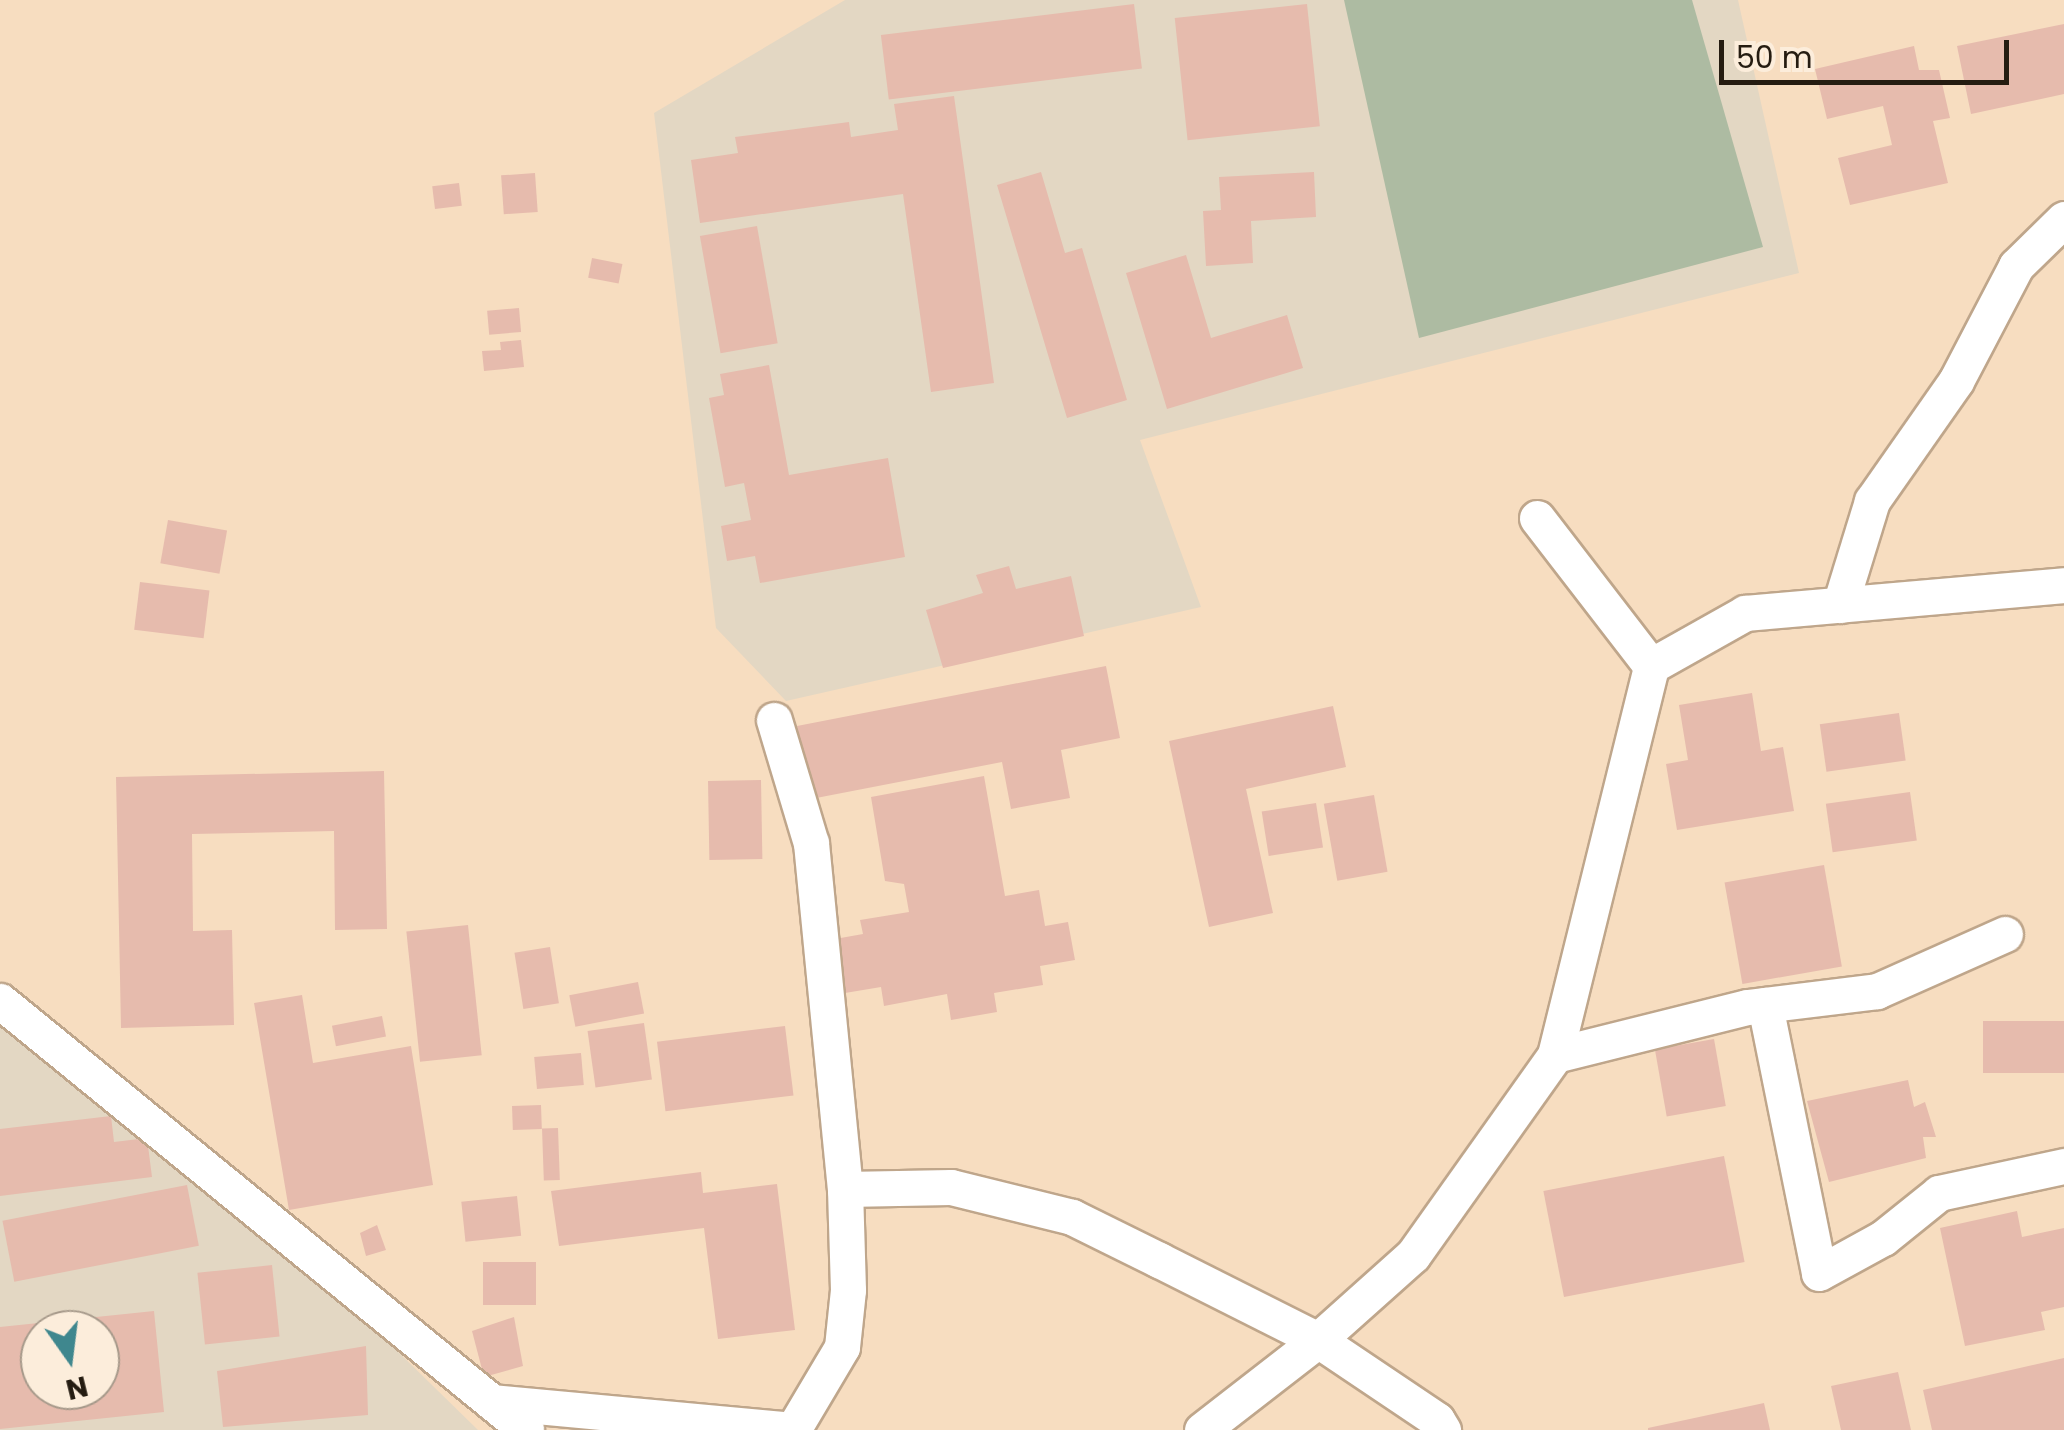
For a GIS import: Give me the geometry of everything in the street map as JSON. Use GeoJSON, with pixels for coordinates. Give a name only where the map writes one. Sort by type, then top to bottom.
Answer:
{"type":"FeatureCollection","features":[{"type":"Feature","properties":{"kind":"street"},"geometry":{"type":"LineString","coordinates":[[1840,604],[1872,502],[1956,380],[2016,266],[2064,219]]}},
{"type":"Feature","properties":{"kind":"street"},"geometry":{"type":"LineString","coordinates":[[1536,518],[1650,666]]}},
{"type":"Feature","properties":{"kind":"street"},"geometry":{"type":"LineString","coordinates":[[1202,1430],[1318,1340],[1413,1254],[1555,1055],[1650,666],[1746,613],[2064,585]]}},
{"type":"Feature","properties":{"kind":"street"},"geometry":{"type":"LineString","coordinates":[[492,1402],[793,1429],[842,1347],[848,1290],[845,1189],[811,843],[774,720]]}},
{"type":"Feature","properties":{"kind":"street"},"geometry":{"type":"LineString","coordinates":[[1555,1055],[1766,1005],[1878,991],[2005,934]]}},
{"type":"Feature","properties":{"kind":"street"},"geometry":{"type":"LineString","coordinates":[[0,1001],[526,1430]]}},
{"type":"Feature","properties":{"kind":"street"},"geometry":{"type":"LineString","coordinates":[[1766,1005],[1819,1273],[1884,1238],[1939,1194],[2064,1166]]}},
{"type":"Feature","properties":{"kind":"street"},"geometry":{"type":"LineString","coordinates":[[845,1189],[951,1186],[1072,1217],[1318,1340],[1438,1420],[1443,1430]]}},
{"type":"Feature","properties":{"kind":"shaded area"},"geometry":{"type":"Polygon","coordinates":[[[845,0],[1738,0],[1799,273],[1140,440],[1201,607],[786,701],[716,628],[654,113],[845,0]]]}},
{"type":"Feature","properties":{"kind":"shaded area"},"geometry":{"type":"Polygon","coordinates":[[[0,1018],[389,1343],[478,1430],[0,1430],[0,1018]]]}},
{"type":"Feature","properties":{"kind":"green space"},"geometry":{"type":"Polygon","coordinates":[[[1344,0],[1692,0],[1763,247],[1419,338],[1344,0]]]}},
{"type":"Feature","properties":{"kind":"building"},"geometry":{"type":"Polygon","coordinates":[[[1134,4],[1142,69],[889,100],[881,35],[1134,4]]]}},
{"type":"Feature","properties":{"kind":"building"},"geometry":{"type":"Polygon","coordinates":[[[1307,4],[1320,126],[1188,140],[1175,18],[1307,4]]]}},
{"type":"Feature","properties":{"kind":"building"},"geometry":{"type":"Polygon","coordinates":[[[2064,24],[2064,94],[1971,114],[1957,46],[2064,24]]]}},
{"type":"Feature","properties":{"kind":"building"},"geometry":{"type":"Polygon","coordinates":[[[1914,46],[1919,70],[1939,70],[1950,118],[1933,121],[1948,183],[1850,205],[1838,158],[1892,145],[1883,106],[1827,119],[1815,69],[1914,46]]]}},
{"type":"Feature","properties":{"kind":"building"},"geometry":{"type":"Polygon","coordinates":[[[954,96],[994,383],[931,392],[903,194],[700,223],[691,160],[738,153],[735,137],[849,122],[851,137],[898,130],[894,104],[954,96]]]}},
{"type":"Feature","properties":{"kind":"building"},"geometry":{"type":"Polygon","coordinates":[[[1041,172],[1065,253],[1082,248],[1127,400],[1067,418],[997,185],[1041,172]]]}},
{"type":"Feature","properties":{"kind":"building"},"geometry":{"type":"Polygon","coordinates":[[[1314,172],[1316,217],[1251,221],[1253,263],[1206,266],[1203,211],[1221,210],[1219,177],[1314,172]]]}},
{"type":"Feature","properties":{"kind":"building"},"geometry":{"type":"Polygon","coordinates":[[[535,173],[538,212],[504,214],[501,175],[535,173]]]}},
{"type":"Feature","properties":{"kind":"building"},"geometry":{"type":"Polygon","coordinates":[[[459,183],[462,206],[435,209],[432,186],[459,183]]]}},
{"type":"Feature","properties":{"kind":"building"},"geometry":{"type":"Polygon","coordinates":[[[757,226],[778,343],[721,353],[700,236],[757,226]]]}},
{"type":"Feature","properties":{"kind":"building"},"geometry":{"type":"Polygon","coordinates":[[[1186,255],[1211,338],[1287,315],[1303,368],[1167,409],[1126,273],[1186,255]]]}},
{"type":"Feature","properties":{"kind":"building"},"geometry":{"type":"Polygon","coordinates":[[[592,258],[622,264],[619,284],[588,278],[592,258]]]}},
{"type":"Feature","properties":{"kind":"building"},"geometry":{"type":"Polygon","coordinates":[[[519,308],[521,332],[489,335],[487,311],[519,308]]]}},
{"type":"Feature","properties":{"kind":"building"},"geometry":{"type":"Polygon","coordinates":[[[521,340],[524,367],[484,371],[482,351],[501,350],[500,342],[521,340]]]}},
{"type":"Feature","properties":{"kind":"building"},"geometry":{"type":"Polygon","coordinates":[[[769,365],[789,475],[888,458],[905,557],[760,583],[755,556],[727,561],[721,526],[751,520],[744,483],[725,487],[709,398],[724,395],[720,374],[769,365]]]}},
{"type":"Feature","properties":{"kind":"building"},"geometry":{"type":"Polygon","coordinates":[[[168,520],[227,530],[219,574],[160,563],[168,520]]]}},
{"type":"Feature","properties":{"kind":"building"},"geometry":{"type":"Polygon","coordinates":[[[1009,566],[1016,589],[1071,576],[1084,636],[943,668],[926,610],[983,593],[976,575],[1009,566]]]}},
{"type":"Feature","properties":{"kind":"building"},"geometry":{"type":"Polygon","coordinates":[[[140,582],[209,591],[204,638],[134,630],[140,582]]]}},
{"type":"Feature","properties":{"kind":"building"},"geometry":{"type":"Polygon","coordinates":[[[1106,666],[1120,738],[1061,750],[1070,798],[1011,809],[1002,762],[811,799],[797,726],[1106,666]]]}},
{"type":"Feature","properties":{"kind":"building"},"geometry":{"type":"Polygon","coordinates":[[[1752,693],[1761,751],[1783,747],[1794,811],[1677,830],[1666,764],[1688,760],[1679,705],[1752,693]]]}},
{"type":"Feature","properties":{"kind":"building"},"geometry":{"type":"Polygon","coordinates":[[[1333,706],[1346,767],[1246,789],[1273,913],[1209,927],[1169,741],[1333,706]]]}},
{"type":"Feature","properties":{"kind":"building"},"geometry":{"type":"Polygon","coordinates":[[[1899,713],[1906,761],[1826,772],[1820,724],[1899,713]]]}},
{"type":"Feature","properties":{"kind":"building"},"geometry":{"type":"Polygon","coordinates":[[[384,771],[387,929],[335,930],[334,831],[192,834],[193,931],[232,930],[234,1025],[121,1028],[116,777],[384,771]]]}},
{"type":"Feature","properties":{"kind":"building"},"geometry":{"type":"Polygon","coordinates":[[[984,776],[1005,896],[1039,890],[1045,926],[1068,922],[1075,960],[1040,966],[1043,985],[994,993],[997,1012],[951,1020],[947,994],[884,1006],[881,987],[845,993],[835,939],[863,934],[860,920],[909,912],[904,884],[885,881],[871,797],[984,776]]]}},
{"type":"Feature","properties":{"kind":"building"},"geometry":{"type":"Polygon","coordinates":[[[761,780],[762,859],[709,860],[708,781],[761,780]]]}},
{"type":"Feature","properties":{"kind":"building"},"geometry":{"type":"Polygon","coordinates":[[[1910,792],[1917,841],[1833,852],[1826,804],[1910,792]]]}},
{"type":"Feature","properties":{"kind":"building"},"geometry":{"type":"Polygon","coordinates":[[[1374,795],[1388,872],[1337,881],[1324,804],[1374,795]]]}},
{"type":"Feature","properties":{"kind":"building"},"geometry":{"type":"Polygon","coordinates":[[[1316,803],[1323,847],[1269,856],[1262,812],[1316,803]]]}},
{"type":"Feature","properties":{"kind":"building"},"geometry":{"type":"Polygon","coordinates":[[[1824,865],[1842,966],[1742,984],[1725,883],[1824,865]]]}},
{"type":"Feature","properties":{"kind":"building"},"geometry":{"type":"Polygon","coordinates":[[[468,925],[482,1055],[420,1062],[406,931],[468,925]]]}},
{"type":"Feature","properties":{"kind":"building"},"geometry":{"type":"Polygon","coordinates":[[[550,947],[559,1003],[523,1009],[514,953],[550,947]]]}},
{"type":"Feature","properties":{"kind":"building"},"geometry":{"type":"Polygon","coordinates":[[[638,982],[644,1013],[575,1027],[569,995],[638,982]]]}},
{"type":"Feature","properties":{"kind":"building"},"geometry":{"type":"Polygon","coordinates":[[[302,995],[313,1063],[411,1046],[433,1185],[289,1210],[254,1003],[302,995]]]}},
{"type":"Feature","properties":{"kind":"building"},"geometry":{"type":"Polygon","coordinates":[[[382,1016],[386,1037],[336,1046],[332,1026],[382,1016]]]}},
{"type":"Feature","properties":{"kind":"building"},"geometry":{"type":"Polygon","coordinates":[[[1983,1021],[2064,1021],[2064,1073],[1983,1073],[1983,1021]]]}},
{"type":"Feature","properties":{"kind":"building"},"geometry":{"type":"Polygon","coordinates":[[[644,1023],[652,1079],[595,1087],[588,1031],[644,1023]]]}},
{"type":"Feature","properties":{"kind":"building"},"geometry":{"type":"Polygon","coordinates":[[[785,1026],[794,1095],[665,1111],[657,1042],[785,1026]]]}},
{"type":"Feature","properties":{"kind":"building"},"geometry":{"type":"Polygon","coordinates":[[[1714,1039],[1726,1106],[1667,1116],[1655,1049],[1714,1039]]]}},
{"type":"Feature","properties":{"kind":"building"},"geometry":{"type":"Polygon","coordinates":[[[581,1053],[584,1085],[537,1089],[534,1057],[581,1053]]]}},
{"type":"Feature","properties":{"kind":"building"},"geometry":{"type":"Polygon","coordinates":[[[1908,1080],[1914,1107],[1925,1102],[1936,1137],[1923,1137],[1926,1158],[1829,1182],[1807,1101],[1908,1080]]]}},
{"type":"Feature","properties":{"kind":"building"},"geometry":{"type":"Polygon","coordinates":[[[541,1105],[542,1129],[513,1130],[512,1106],[541,1105]]]}},
{"type":"Feature","properties":{"kind":"building"},"geometry":{"type":"Polygon","coordinates":[[[111,1116],[114,1142],[147,1138],[152,1177],[0,1196],[0,1129],[111,1116]]]}},
{"type":"Feature","properties":{"kind":"building"},"geometry":{"type":"Polygon","coordinates":[[[558,1128],[560,1180],[544,1181],[542,1129],[558,1128]]]}},
{"type":"Feature","properties":{"kind":"building"},"geometry":{"type":"Polygon","coordinates":[[[1724,1156],[1745,1262],[1564,1297],[1543,1191],[1724,1156]]]}},
{"type":"Feature","properties":{"kind":"building"},"geometry":{"type":"Polygon","coordinates":[[[701,1172],[703,1193],[777,1184],[795,1330],[718,1339],[704,1228],[559,1246],[551,1191],[701,1172]]]}},
{"type":"Feature","properties":{"kind":"building"},"geometry":{"type":"Polygon","coordinates":[[[187,1185],[199,1246],[14,1282],[2,1221],[187,1185]]]}},
{"type":"Feature","properties":{"kind":"building"},"geometry":{"type":"Polygon","coordinates":[[[517,1196],[521,1236],[465,1242],[461,1202],[517,1196]]]}},
{"type":"Feature","properties":{"kind":"building"},"geometry":{"type":"Polygon","coordinates":[[[2017,1211],[2022,1237],[2064,1228],[2064,1307],[2041,1312],[2045,1330],[1965,1346],[1940,1228],[2017,1211]]]}},
{"type":"Feature","properties":{"kind":"building"},"geometry":{"type":"Polygon","coordinates":[[[377,1225],[386,1250],[366,1256],[360,1233],[377,1225]]]}},
{"type":"Feature","properties":{"kind":"building"},"geometry":{"type":"Polygon","coordinates":[[[483,1262],[536,1262],[536,1305],[483,1305],[483,1262]]]}},
{"type":"Feature","properties":{"kind":"building"},"geometry":{"type":"Polygon","coordinates":[[[272,1265],[280,1337],[205,1344],[197,1273],[272,1265]]]}},
{"type":"Feature","properties":{"kind":"building"},"geometry":{"type":"Polygon","coordinates":[[[154,1311],[164,1412],[0,1429],[0,1327],[20,1325],[20,1410],[120,1410],[120,1315],[154,1311]]]}},
{"type":"Feature","properties":{"kind":"building"},"geometry":{"type":"Polygon","coordinates":[[[514,1317],[523,1366],[484,1377],[472,1331],[514,1317]]]}},
{"type":"Feature","properties":{"kind":"building"},"geometry":{"type":"Polygon","coordinates":[[[366,1346],[368,1415],[223,1427],[217,1371],[366,1346]]]}},
{"type":"Feature","properties":{"kind":"building"},"geometry":{"type":"Polygon","coordinates":[[[2064,1358],[2064,1430],[1932,1430],[1923,1390],[2064,1358]]]}},
{"type":"Feature","properties":{"kind":"building"},"geometry":{"type":"Polygon","coordinates":[[[1898,1372],[1911,1430],[1841,1430],[1831,1386],[1898,1372]]]}},
{"type":"Feature","properties":{"kind":"building"},"geometry":{"type":"Polygon","coordinates":[[[1764,1403],[1770,1430],[1648,1430],[1648,1428],[1764,1403]]]}}]}
